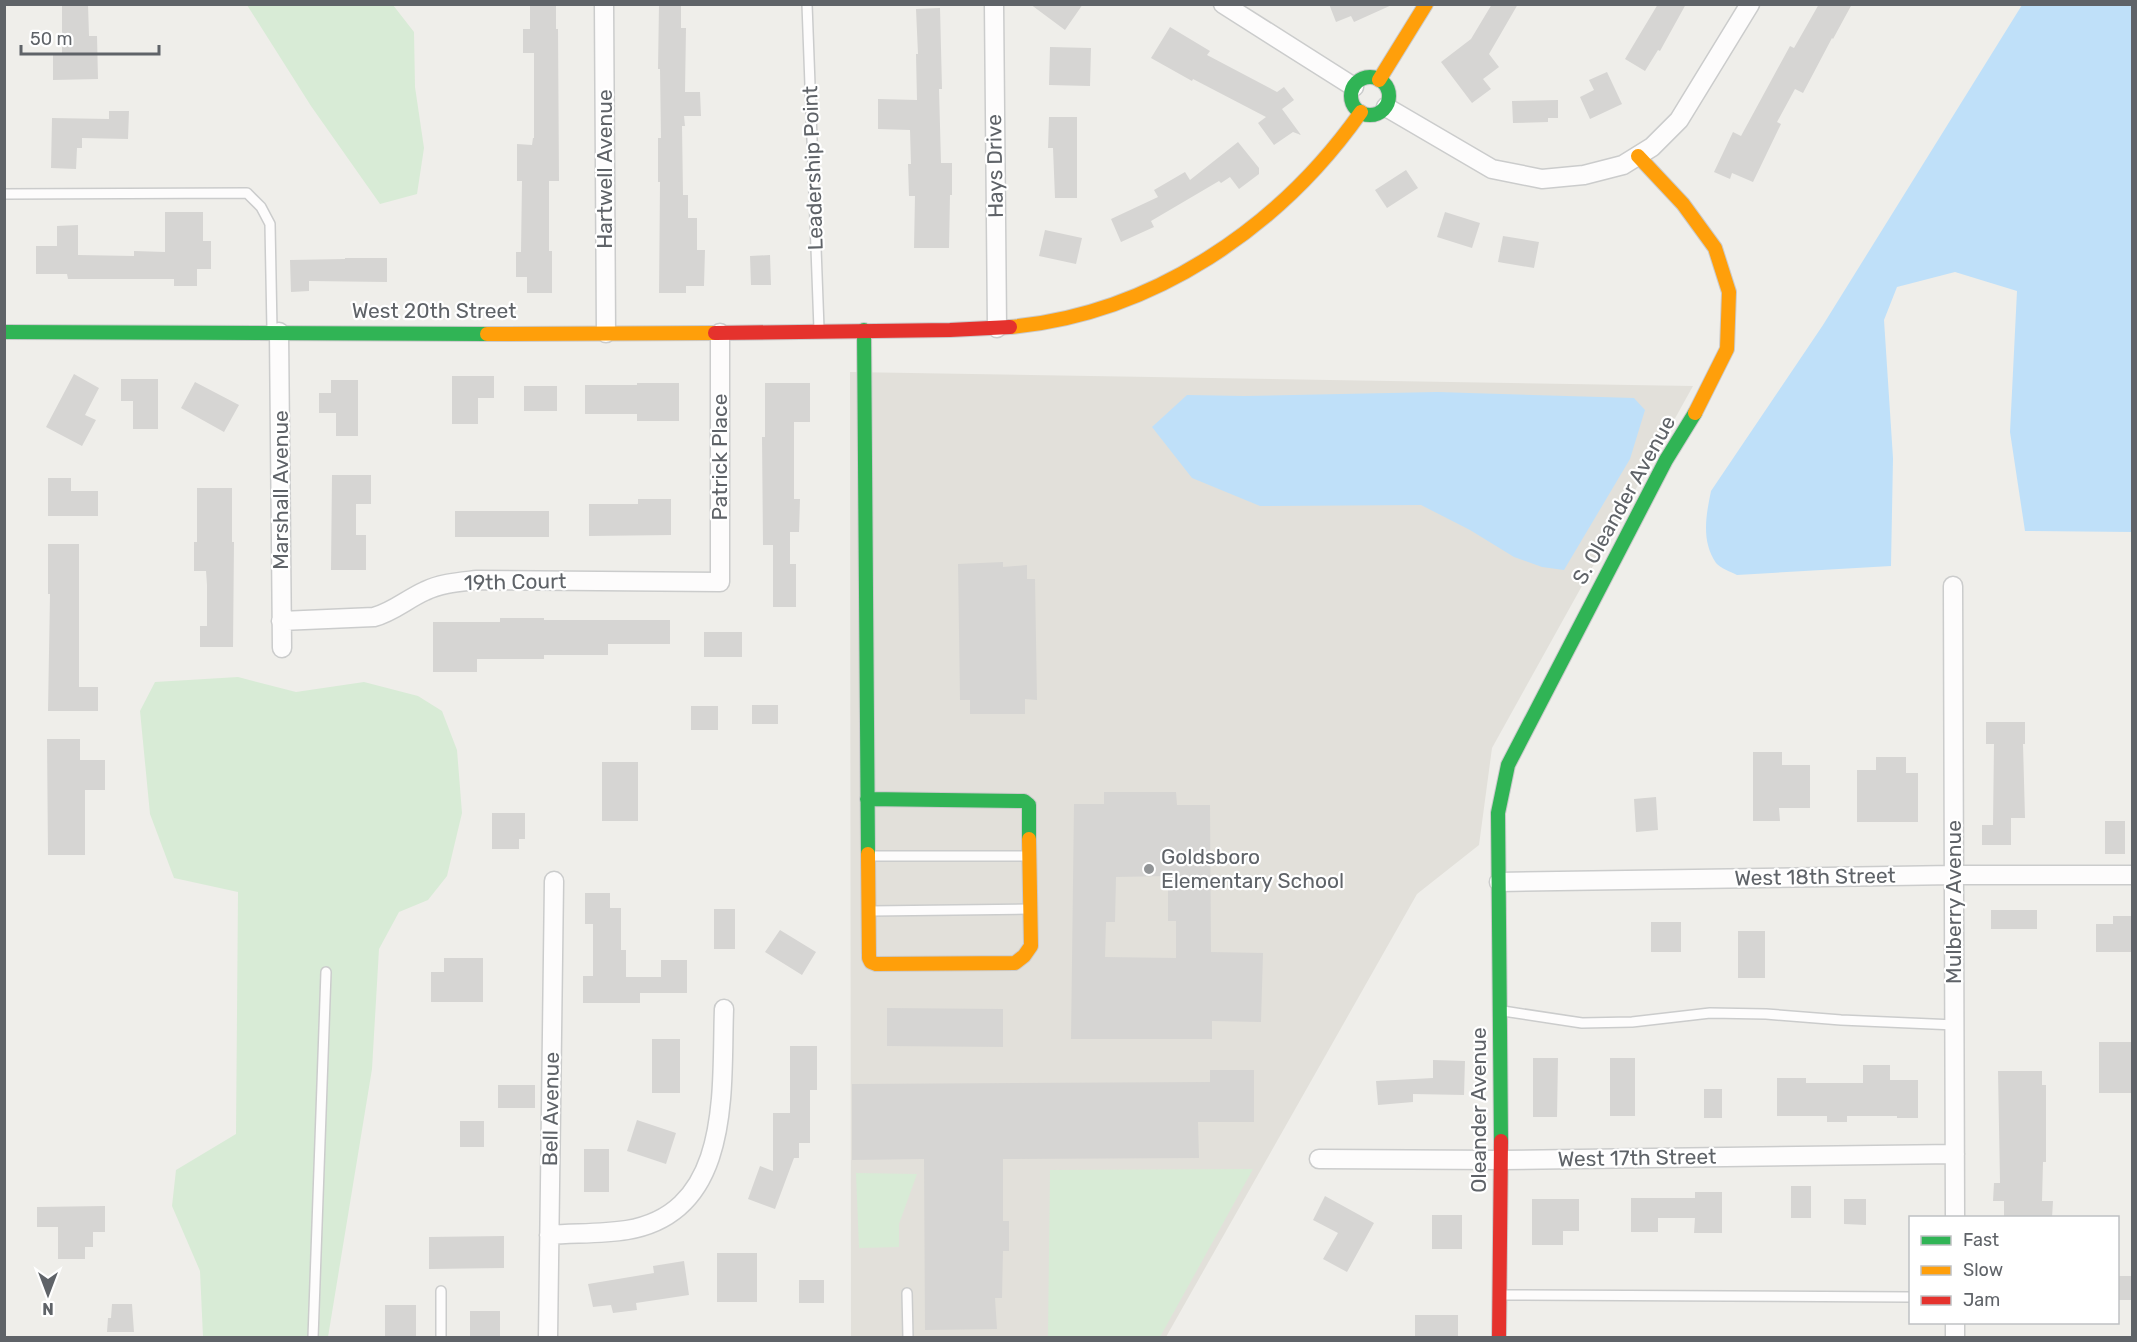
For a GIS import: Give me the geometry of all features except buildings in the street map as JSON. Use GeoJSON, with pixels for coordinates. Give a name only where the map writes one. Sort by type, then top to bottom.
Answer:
{"type":"FeatureCollection","features":[{"type":"Feature","properties":{"kind":"street","name":"Hartwell Avenue"},"geometry":{"type":"LineString","coordinates":[[604,4],[606,333]]}},
{"type":"Feature","properties":{"kind":"street","name":"Hays Drive"},"geometry":{"type":"LineString","coordinates":[[994,4],[997,328]]}},
{"type":"Feature","properties":{"kind":"street"},"geometry":{"type":"LineString","coordinates":[[1223,4],[1353,87]]}},
{"type":"Feature","properties":{"kind":"street"},"geometry":{"type":"LineString","coordinates":[[1379,80],[1425,4]]}},
{"type":"Feature","properties":{"kind":"street"},"geometry":{"type":"LineString","coordinates":[[1386,106],[1491,169],[1542,179],[1584,175],[1623,165],[1652,147],[1679,120],[1750,4]]}},
{"type":"Feature","properties":{"kind":"street"},"geometry":{"type":"LineString","coordinates":[[1369,77],[1379,80],[1388,91],[1386,106],[1374,115],[1360,112],[1351,99],[1353,87],[1369,77]]}},
{"type":"Feature","properties":{"kind":"street","name":"West 20th Street"},"geometry":{"type":"LineString","coordinates":[[4,332],[720,333],[997,328],[1040,323],[1086,313],[1147,292],[1191,270],[1242,237],[1287,199],[1332,152],[1360,112]]}},
{"type":"Feature","properties":{"kind":"street","name":"S. Oleander Avenue"},"geometry":{"type":"LineString","coordinates":[[1498,882],[1498,813],[1508,765],[1666,460],[1703,401],[1727,350],[1730,292],[1715,248],[1683,204],[1638,156]]}},
{"type":"Feature","properties":{"kind":"street"},"geometry":{"type":"LineString","coordinates":[[864,330],[867,799],[868,856],[868,911],[870,962],[876,964],[1015,963],[1028,953],[1031,946],[1029,805],[1024,801],[867,799]]}},
{"type":"Feature","properties":{"kind":"street","name":"Marshall Avenue"},"geometry":{"type":"LineString","coordinates":[[276,332],[282,648]]}},
{"type":"Feature","properties":{"kind":"street","name":"Patrick Place"},"geometry":{"type":"LineString","coordinates":[[720,333],[720,582]]}},
{"type":"Feature","properties":{"kind":"street","name":"19th Court"},"geometry":{"type":"LineString","coordinates":[[281,621],[374,617],[388,613],[426,591],[446,584],[477,580],[720,582]]}},
{"type":"Feature","properties":{"kind":"street","name":"Mulberry Avenue"},"geometry":{"type":"LineString","coordinates":[[1953,586],[1955,1216]]}},
{"type":"Feature","properties":{"kind":"street","name":"West 18th Street"},"geometry":{"type":"LineString","coordinates":[[1498,882],[1954,875],[2133,875]]}},
{"type":"Feature","properties":{"kind":"street","name":"Bell Avenue"},"geometry":{"type":"LineString","coordinates":[[548,1338],[554,881]]}},
{"type":"Feature","properties":{"kind":"street","name":"Oleander Avenue"},"geometry":{"type":"LineString","coordinates":[[1498,882],[1501,1160],[1499,1338]]}},
{"type":"Feature","properties":{"kind":"street"},"geometry":{"type":"LineString","coordinates":[[549,1235],[628,1230],[655,1221],[677,1208],[696,1187],[710,1161],[720,1123],[724,1009]]}},
{"type":"Feature","properties":{"kind":"street","name":"West 17th Street"},"geometry":{"type":"LineString","coordinates":[[1319,1159],[1501,1160],[1955,1154]]}},
{"type":"Feature","properties":{"kind":"lane","name":"Leadership Point"},"geometry":{"type":"LineString","coordinates":[[807,4],[820,331]]}},
{"type":"Feature","properties":{"kind":"lane"},"geometry":{"type":"LineString","coordinates":[[4,194],[247,193],[261,207],[270,224],[276,332]]}},
{"type":"Feature","properties":{"kind":"lane"},"geometry":{"type":"LineString","coordinates":[[868,856],[1031,856]]}},
{"type":"Feature","properties":{"kind":"lane"},"geometry":{"type":"LineString","coordinates":[[868,911],[1031,909]]}},
{"type":"Feature","properties":{"kind":"lane"},"geometry":{"type":"LineString","coordinates":[[314,1338],[326,972]]}},
{"type":"Feature","properties":{"kind":"lane"},"geometry":{"type":"LineString","coordinates":[[1500,1011],[1581,1023],[1632,1022],[1710,1013],[1955,1025]]}},
{"type":"Feature","properties":{"kind":"lane"},"geometry":{"type":"LineString","coordinates":[[441,1291],[441,1338]]}},
{"type":"Feature","properties":{"kind":"lane"},"geometry":{"type":"LineString","coordinates":[[908,1293],[908,1338]]}},
{"type":"Feature","properties":{"kind":"lane"},"geometry":{"type":"LineString","coordinates":[[1500,1295],[1909,1297]]}},
{"type":"Feature","properties":{"kind":"shaded area","name":"Goldsboro Elementary School"},"geometry":{"type":"Polygon","coordinates":[[[850,372],[1693,386],[1492,748],[1479,845],[1417,894],[1166,1337],[851,1337],[850,372]]]}},
{"type":"Feature","properties":{"kind":"green space"},"geometry":{"type":"Polygon","coordinates":[[[247,5],[393,5],[414,32],[415,87],[424,148],[417,194],[380,204],[311,106],[247,5]]]}},
{"type":"Feature","properties":{"kind":"green space"},"geometry":{"type":"Polygon","coordinates":[[[238,677],[296,692],[364,682],[418,696],[442,711],[457,750],[462,813],[447,876],[428,900],[399,912],[379,949],[372,1069],[328,1337],[203,1337],[200,1271],[172,1206],[176,1170],[236,1134],[238,892],[174,878],[150,814],[140,711],[155,682],[238,677]]]}},
{"type":"Feature","properties":{"kind":"green space"},"geometry":{"type":"Polygon","coordinates":[[[1253,1169],[1160,1337],[1048,1337],[1050,1170],[1253,1169]]]}},
{"type":"Feature","properties":{"kind":"green space"},"geometry":{"type":"Polygon","coordinates":[[[856,1173],[917,1174],[899,1224],[899,1247],[859,1248],[856,1173]]]}},
{"type":"Feature","properties":{"kind":"water"},"geometry":{"type":"Polygon","coordinates":[[[2022,5],[2132,5],[2132,532],[2025,531],[2010,432],[2017,291],[1955,272],[1897,287],[1884,320],[1893,458],[1891,566],[1737,575],[1720,567],[1711,555],[1708,546],[1706,519],[1711,491],[1823,325],[2022,5]]]}},
{"type":"Feature","properties":{"kind":"water"},"geometry":{"type":"Polygon","coordinates":[[[1437,392],[1634,398],[1645,410],[1630,459],[1564,570],[1542,567],[1514,557],[1470,530],[1421,505],[1260,506],[1192,478],[1152,427],[1187,395],[1437,392]]]}},
{"type":"Feature","properties":{"kind":"traffic: fast"},"geometry":{"type":"LineString","coordinates":[[1370,77],[1383,83],[1389,96],[1383,109],[1370,115],[1357,109],[1351,96],[1357,83],[1370,77]]}},
{"type":"Feature","properties":{"kind":"traffic: fast"},"geometry":{"type":"LineString","coordinates":[[864,330],[868,854]]}},
{"type":"Feature","properties":{"kind":"traffic: fast"},"geometry":{"type":"LineString","coordinates":[[4,332],[487,334]]}},
{"type":"Feature","properties":{"kind":"traffic: fast"},"geometry":{"type":"LineString","coordinates":[[1501,1141],[1498,813],[1508,765],[1666,460],[1695,413]]}},
{"type":"Feature","properties":{"kind":"traffic: fast"},"geometry":{"type":"LineString","coordinates":[[867,799],[1024,801],[1029,805],[1029,839]]}},
{"type":"Feature","properties":{"kind":"traffic: slow"},"geometry":{"type":"LineString","coordinates":[[1379,80],[1426,4]]}},
{"type":"Feature","properties":{"kind":"traffic: slow"},"geometry":{"type":"LineString","coordinates":[[1010,327],[1063,319],[1114,304],[1163,284],[1209,258],[1252,227],[1292,192],[1329,154],[1361,112]]}},
{"type":"Feature","properties":{"kind":"traffic: slow"},"geometry":{"type":"LineString","coordinates":[[1638,156],[1683,204],[1715,248],[1729,292],[1727,349],[1695,413]]}},
{"type":"Feature","properties":{"kind":"traffic: slow"},"geometry":{"type":"LineString","coordinates":[[487,334],[715,333]]}},
{"type":"Feature","properties":{"kind":"traffic: slow"},"geometry":{"type":"LineString","coordinates":[[868,854],[869,958],[871,962],[876,964],[1015,963],[1031,946],[1029,839]]}},
{"type":"Feature","properties":{"kind":"traffic: jam"},"geometry":{"type":"LineString","coordinates":[[715,333],[1010,327]]}},
{"type":"Feature","properties":{"kind":"traffic: jam"},"geometry":{"type":"LineString","coordinates":[[1499,1338],[1501,1141]]}},
{"type":"Feature","properties":{"kind":"place","name":"Goldsboro Elementary School"},"geometry":{"type":"Point","coordinates":[1149,869]}}]}
